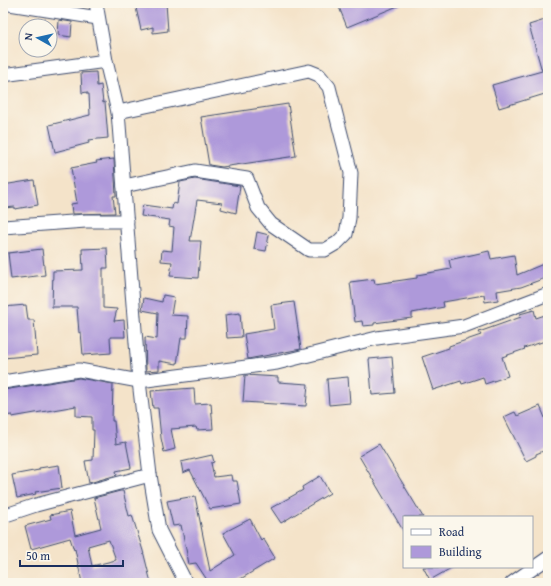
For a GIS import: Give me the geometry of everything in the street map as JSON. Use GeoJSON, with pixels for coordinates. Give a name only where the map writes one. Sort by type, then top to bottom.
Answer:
{"type":"FeatureCollection","features":[{"type":"Feature","properties":{"kind":"street"},"geometry":{"type":"LineString","coordinates":[[3,3],[98,18]]}},
{"type":"Feature","properties":{"kind":"street"},"geometry":{"type":"LineString","coordinates":[[96,3],[106,61],[118,112],[139,381],[150,475],[159,530],[186,583]]}},
{"type":"Feature","properties":{"kind":"street"},"geometry":{"type":"LineString","coordinates":[[3,75],[106,61]]}},
{"type":"Feature","properties":{"kind":"street"},"geometry":{"type":"LineString","coordinates":[[118,112],[309,71],[314,72],[319,74],[329,87],[351,174],[349,218],[346,234],[337,243],[325,250],[309,250],[270,224],[258,208],[248,179],[195,172],[124,186]]}},
{"type":"Feature","properties":{"kind":"street"},"geometry":{"type":"LineString","coordinates":[[3,227],[86,221],[127,221]]}},
{"type":"Feature","properties":{"kind":"street"},"geometry":{"type":"LineString","coordinates":[[3,382],[79,370],[139,381],[277,363],[377,338],[464,326],[548,294]]}},
{"type":"Feature","properties":{"kind":"street"},"geometry":{"type":"LineString","coordinates":[[3,516],[36,505],[150,475]]}},
{"type":"Feature","properties":{"kind":"street"},"geometry":{"type":"LineString","coordinates":[[512,583],[548,558]]}},
{"type":"Feature","properties":{"kind":"building"},"geometry":{"type":"Polygon","coordinates":[[[135,3],[166,3],[168,31],[153,33],[153,27],[141,30],[135,3]]]}},
{"type":"Feature","properties":{"kind":"building"},"geometry":{"type":"Polygon","coordinates":[[[347,3],[405,3],[347,27],[339,7],[347,3]]]}},
{"type":"Feature","properties":{"kind":"building"},"geometry":{"type":"Polygon","coordinates":[[[548,19],[548,93],[499,108],[492,85],[542,71],[529,25],[548,19]]]}},
{"type":"Feature","properties":{"kind":"building"},"geometry":{"type":"Polygon","coordinates":[[[59,20],[72,22],[71,37],[58,35],[59,20]]]}},
{"type":"Feature","properties":{"kind":"building"},"geometry":{"type":"Polygon","coordinates":[[[96,72],[97,86],[101,85],[103,103],[105,102],[108,138],[88,140],[89,143],[55,152],[49,125],[90,115],[89,94],[87,94],[87,92],[82,93],[81,73],[96,72]]]}},
{"type":"Feature","properties":{"kind":"building"},"geometry":{"type":"Polygon","coordinates":[[[288,104],[296,156],[222,167],[209,165],[201,117],[288,104]]]}},
{"type":"Feature","properties":{"kind":"building"},"geometry":{"type":"Polygon","coordinates":[[[114,159],[116,196],[113,196],[115,213],[72,214],[71,204],[77,203],[71,168],[97,163],[96,161],[114,159]]]}},
{"type":"Feature","properties":{"kind":"building"},"geometry":{"type":"Polygon","coordinates":[[[195,179],[240,186],[236,213],[221,209],[222,203],[197,200],[190,241],[201,241],[198,278],[170,276],[172,262],[161,261],[162,250],[172,251],[174,227],[169,226],[170,220],[141,216],[143,205],[172,209],[173,203],[177,204],[180,182],[195,179]]]}},
{"type":"Feature","properties":{"kind":"building"},"geometry":{"type":"Polygon","coordinates":[[[34,180],[38,205],[15,209],[15,207],[3,208],[3,185],[34,180]]]}},
{"type":"Feature","properties":{"kind":"building"},"geometry":{"type":"Polygon","coordinates":[[[257,232],[269,235],[266,251],[254,249],[257,232]]]}},
{"type":"Feature","properties":{"kind":"building"},"geometry":{"type":"Polygon","coordinates":[[[107,248],[108,268],[103,268],[103,308],[117,309],[114,321],[124,320],[125,337],[110,337],[111,353],[83,355],[81,332],[79,333],[77,307],[52,307],[53,271],[83,270],[82,249],[107,248]]]}},
{"type":"Feature","properties":{"kind":"building"},"geometry":{"type":"Polygon","coordinates":[[[42,249],[45,275],[11,279],[8,253],[42,249]]]}},
{"type":"Feature","properties":{"kind":"building"},"geometry":{"type":"Polygon","coordinates":[[[489,251],[491,259],[514,255],[517,275],[548,262],[548,277],[521,287],[497,291],[498,300],[485,302],[484,295],[443,302],[444,307],[412,313],[412,318],[363,326],[362,321],[355,322],[350,282],[374,279],[375,284],[417,278],[417,275],[451,269],[449,260],[489,251]]]}},
{"type":"Feature","properties":{"kind":"building"},"geometry":{"type":"Polygon","coordinates":[[[163,295],[174,297],[171,315],[188,316],[187,338],[181,338],[177,364],[159,361],[159,370],[146,371],[145,337],[157,339],[158,313],[142,310],[144,298],[162,302],[163,295]]]}},
{"type":"Feature","properties":{"kind":"building"},"geometry":{"type":"Polygon","coordinates":[[[294,302],[301,349],[248,359],[244,334],[274,329],[271,305],[294,302]]]}},
{"type":"Feature","properties":{"kind":"building"},"geometry":{"type":"Polygon","coordinates":[[[26,305],[28,320],[34,320],[37,355],[3,358],[3,307],[26,305]]]}},
{"type":"Feature","properties":{"kind":"building"},"geometry":{"type":"Polygon","coordinates":[[[534,310],[536,318],[548,314],[548,340],[502,357],[508,376],[485,384],[483,377],[462,384],[461,381],[433,390],[422,357],[481,335],[479,332],[521,317],[520,314],[534,310]]]}},
{"type":"Feature","properties":{"kind":"building"},"geometry":{"type":"Polygon","coordinates":[[[240,313],[242,337],[227,338],[225,315],[240,313]]]}},
{"type":"Feature","properties":{"kind":"building"},"geometry":{"type":"Polygon","coordinates":[[[392,357],[395,393],[372,395],[369,359],[392,357]]]}},
{"type":"Feature","properties":{"kind":"building"},"geometry":{"type":"Polygon","coordinates":[[[245,375],[278,377],[278,382],[308,384],[306,406],[243,402],[245,375]]]}},
{"type":"Feature","properties":{"kind":"building"},"geometry":{"type":"Polygon","coordinates":[[[348,377],[350,403],[329,405],[327,379],[348,377]]]}},
{"type":"Feature","properties":{"kind":"building"},"geometry":{"type":"Polygon","coordinates":[[[79,378],[113,384],[112,421],[114,421],[116,444],[126,442],[131,468],[116,471],[117,475],[89,483],[85,461],[93,460],[94,430],[92,430],[92,417],[76,416],[76,406],[12,417],[12,415],[3,416],[3,390],[79,378]]]}},
{"type":"Feature","properties":{"kind":"building"},"geometry":{"type":"Polygon","coordinates":[[[194,388],[195,404],[211,403],[213,429],[197,430],[196,427],[171,429],[175,449],[164,452],[158,408],[153,408],[151,391],[194,388]]]}},
{"type":"Feature","properties":{"kind":"building"},"geometry":{"type":"Polygon","coordinates":[[[540,406],[548,425],[548,449],[536,454],[536,456],[526,461],[504,417],[515,412],[517,416],[540,406]]]}},
{"type":"Feature","properties":{"kind":"building"},"geometry":{"type":"Polygon","coordinates":[[[379,444],[422,516],[403,516],[403,530],[359,456],[379,444]]]}},
{"type":"Feature","properties":{"kind":"building"},"geometry":{"type":"Polygon","coordinates":[[[212,455],[214,462],[211,463],[214,477],[231,475],[232,481],[237,481],[241,504],[210,509],[190,470],[183,473],[181,462],[212,455]]]}},
{"type":"Feature","properties":{"kind":"building"},"geometry":{"type":"Polygon","coordinates":[[[59,465],[62,488],[35,492],[36,494],[17,498],[12,475],[39,470],[39,468],[59,465]]]}},
{"type":"Feature","properties":{"kind":"building"},"geometry":{"type":"Polygon","coordinates":[[[320,476],[330,493],[281,523],[271,508],[303,490],[302,487],[320,476]]]}},
{"type":"Feature","properties":{"kind":"building"},"geometry":{"type":"Polygon","coordinates":[[[123,491],[129,516],[132,515],[143,551],[151,583],[82,583],[75,549],[74,550],[70,538],[31,549],[25,526],[51,519],[50,515],[70,511],[75,535],[101,528],[94,498],[123,491]],[[109,540],[88,546],[92,566],[116,560],[109,540]]]}},
{"type":"Feature","properties":{"kind":"building"},"geometry":{"type":"Polygon","coordinates":[[[195,496],[210,571],[235,555],[223,533],[250,519],[261,540],[263,538],[275,558],[234,583],[209,583],[196,563],[189,564],[181,525],[173,526],[167,501],[195,496]]]}},
{"type":"Feature","properties":{"kind":"building"},"geometry":{"type":"Polygon","coordinates":[[[424,568],[451,568],[430,580],[424,568]]]}}]}
